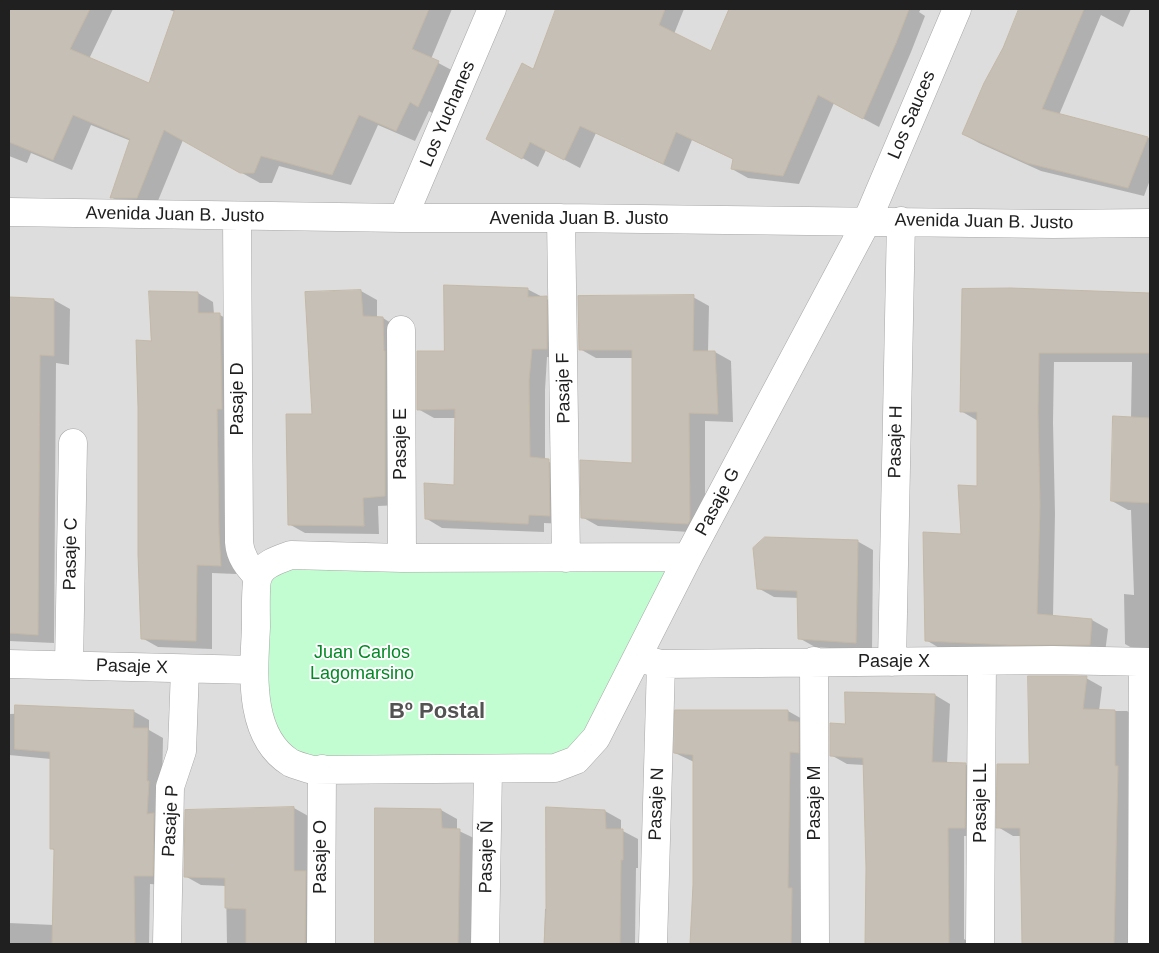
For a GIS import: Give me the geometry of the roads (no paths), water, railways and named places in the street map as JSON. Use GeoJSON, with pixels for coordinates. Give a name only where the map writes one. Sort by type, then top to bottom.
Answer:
{"type":"FeatureCollection","features":[{"type":"Feature","properties":{"kind":"street","name":"Los Yuchanes"},"geometry":{"type":"LineString","coordinates":[[404,218],[492,9]]}},
{"type":"Feature","properties":{"kind":"street","name":"Los Sauces"},"geometry":{"type":"LineString","coordinates":[[867,221],[957,9]]}},
{"type":"Feature","properties":{"kind":"street","name":"Avenida Juan B. Justo"},"geometry":{"type":"LineString","coordinates":[[9,212],[404,218],[1150,223]]}},
{"type":"Feature","properties":{"kind":"street","name":"Pasaje D"},"geometry":{"type":"LineString","coordinates":[[237,216],[239,542],[244,560],[258,577]]}},
{"type":"Feature","properties":{"kind":"street","name":"Pasaje F"},"geometry":{"type":"LineString","coordinates":[[561,218],[566,558]]}},
{"type":"Feature","properties":{"kind":"street","name":"Pasaje G"},"geometry":{"type":"LineString","coordinates":[[488,769],[554,768],[576,760],[596,738],[649,661],[688,557],[867,221]]}},
{"type":"Feature","properties":{"kind":"street","name":"Pasaje H"},"geometry":{"type":"LineString","coordinates":[[892,662],[900,221]]}},
{"type":"Feature","properties":{"kind":"street","name":"Pasaje E"},"geometry":{"type":"LineString","coordinates":[[401,330],[402,558]]}},
{"type":"Feature","properties":{"kind":"street","name":"Pasaje C"},"geometry":{"type":"LineString","coordinates":[[69,665],[72,443]]}},
{"type":"Feature","properties":{"kind":"street"},"geometry":{"type":"LineString","coordinates":[[488,769],[313,770],[293,764],[277,752],[264,735],[258,715],[254,670],[258,577],[269,564],[291,555],[402,558],[688,557]]}},
{"type":"Feature","properties":{"kind":"street","name":"Pasaje X"},"geometry":{"type":"LineString","coordinates":[[649,661],[982,662],[1053,660],[1147,662]]}},
{"type":"Feature","properties":{"kind":"street","name":"Pasaje N"},"geometry":{"type":"LineString","coordinates":[[649,661],[653,944]]}},
{"type":"Feature","properties":{"kind":"street","name":"Pasaje M"},"geometry":{"type":"LineString","coordinates":[[814,661],[815,944]]}},
{"type":"Feature","properties":{"kind":"street","name":"Pasaje LL"},"geometry":{"type":"LineString","coordinates":[[980,944],[982,662]]}},
{"type":"Feature","properties":{"kind":"street"},"geometry":{"type":"LineString","coordinates":[[1142,944],[1147,662]]}},
{"type":"Feature","properties":{"kind":"street","name":"Pasaje X"},"geometry":{"type":"LineString","coordinates":[[9,664],[254,670]]}},
{"type":"Feature","properties":{"kind":"street","name":"Pasaje P"},"geometry":{"type":"LineString","coordinates":[[167,944],[170,787],[182,752],[185,669]]}},
{"type":"Feature","properties":{"kind":"street","name":"Pasaje O"},"geometry":{"type":"LineString","coordinates":[[321,944],[322,769]]}},
{"type":"Feature","properties":{"kind":"street","name":"Pasaje Ñ"},"geometry":{"type":"LineString","coordinates":[[485,944],[488,769]]}},
{"type":"Feature","properties":{"kind":"district","name":"Bº Postal"},"geometry":{"type":"Point","coordinates":[437,712]}},
{"type":"Feature","properties":{"kind":"park label","name":"Juan Carlos Lagomarsino"},"geometry":{"type":"Point","coordinates":[362,663]}}]}
